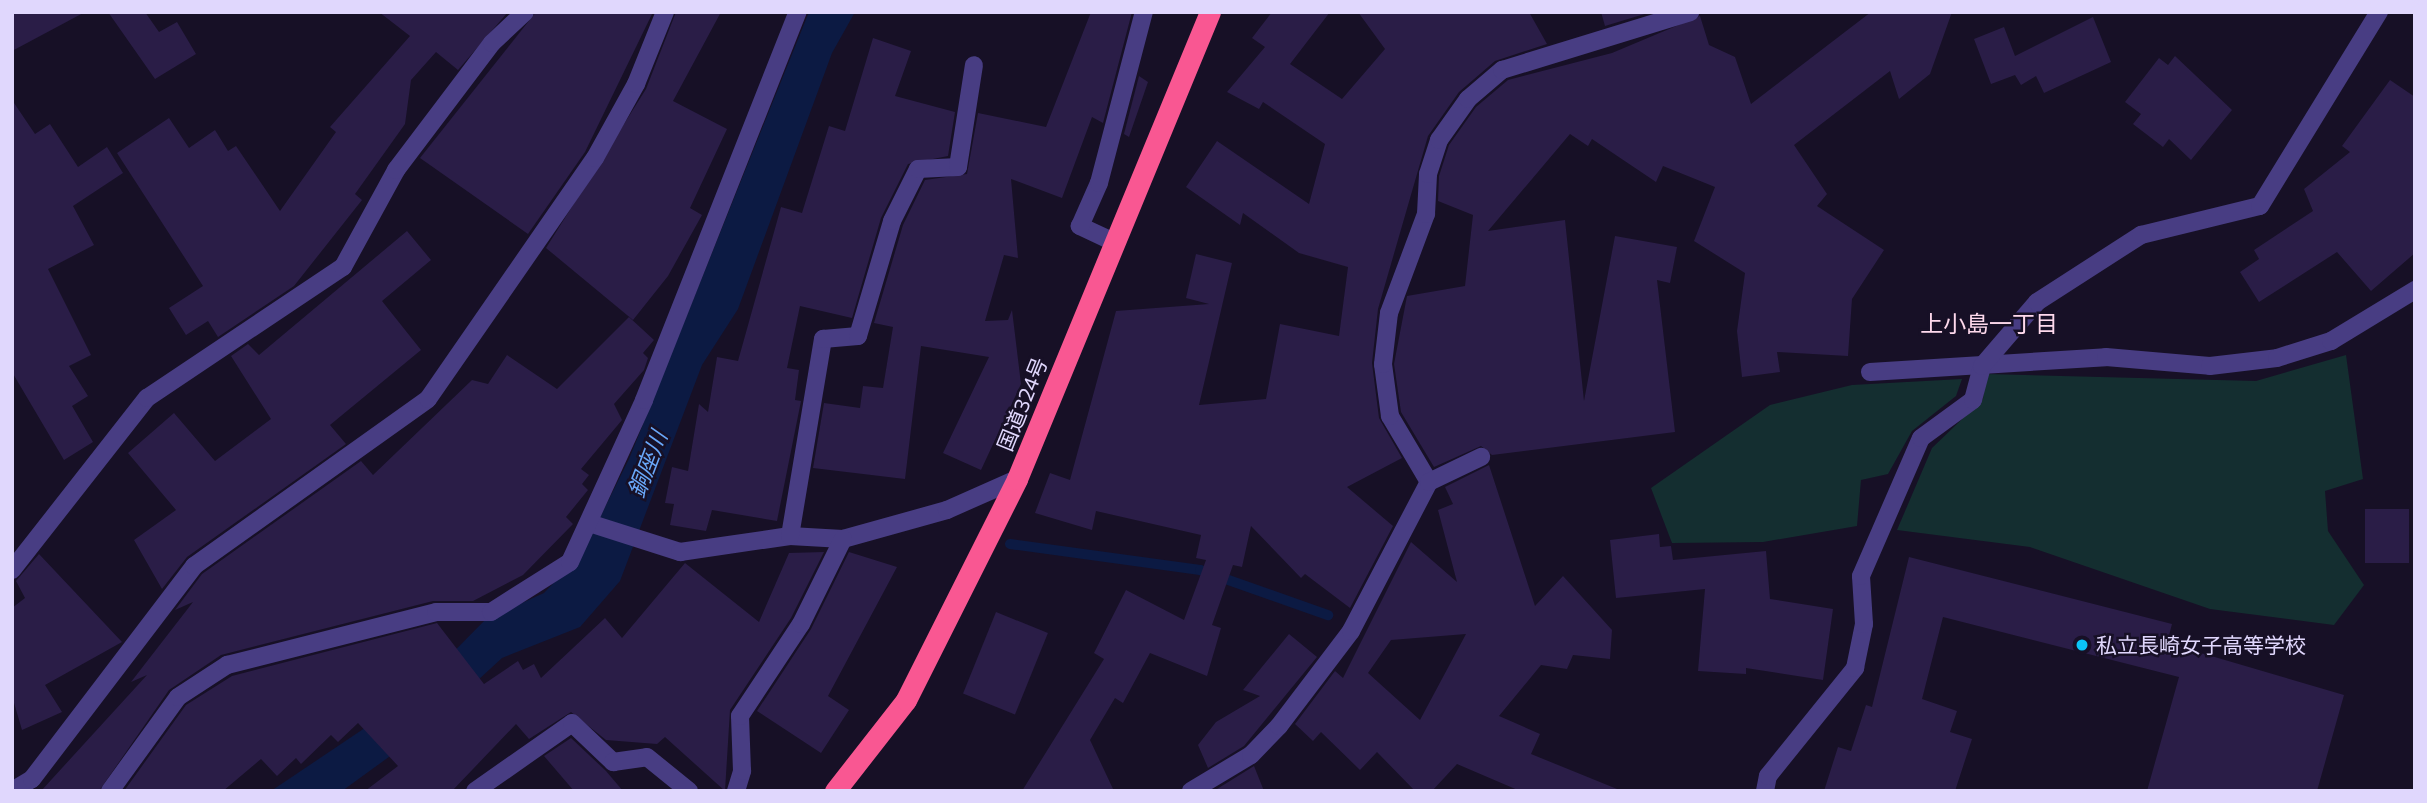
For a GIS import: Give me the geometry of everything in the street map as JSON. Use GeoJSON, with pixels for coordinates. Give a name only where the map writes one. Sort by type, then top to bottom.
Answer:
{"type":"FeatureCollection","features":[{"type":"Feature","properties":{"kind":"highway","name":"国道324号"},"geometry":{"type":"LineString","coordinates":[[835,791],[906,700],[1017,479],[1210,12]]}},
{"type":"Feature","properties":{"kind":"street"},"geometry":{"type":"LineString","coordinates":[[12,570],[146,398],[343,267],[396,170],[492,43],[525,12]]}},
{"type":"Feature","properties":{"kind":"street"},"geometry":{"type":"LineString","coordinates":[[12,791],[32,779],[194,566],[428,399],[595,158],[636,84],[665,12]]}},
{"type":"Feature","properties":{"kind":"street"},"geometry":{"type":"LineString","coordinates":[[110,791],[178,697],[227,665],[436,612],[491,612],[570,562],[589,523],[798,12]]}},
{"type":"Feature","properties":{"kind":"street"},"geometry":{"type":"LineString","coordinates":[[1114,242],[1080,226],[1099,183],[1144,12]]}},
{"type":"Feature","properties":{"kind":"street"},"geometry":{"type":"LineString","coordinates":[[1429,482],[1390,416],[1383,364],[1389,313],[1426,214],[1428,174],[1439,140],[1468,99],[1503,70],[1690,12]]}},
{"type":"Feature","properties":{"kind":"street"},"geometry":{"type":"LineString","coordinates":[[1765,791],[1768,776],[1855,668],[1864,624],[1861,576],[1921,438],[1973,400],[1982,366],[2038,302],[2141,235],[2260,206],[2379,12]]}},
{"type":"Feature","properties":{"kind":"street"},"geometry":{"type":"LineString","coordinates":[[790,536],[823,339],[858,336],[892,221],[918,169],[958,167],[974,65]]}},
{"type":"Feature","properties":{"kind":"street"},"geometry":{"type":"LineString","coordinates":[[1870,372],[2106,357],[2210,366],[2277,358],[2330,341],[2415,290]]}},
{"type":"Feature","properties":{"kind":"street"},"geometry":{"type":"LineString","coordinates":[[1191,791],[1251,755],[1345,642],[1429,482],[1481,457]]}},
{"type":"Feature","properties":{"kind":"street"},"geometry":{"type":"LineString","coordinates":[[589,523],[647,545],[680,552],[790,536],[844,540],[947,510],[1017,479]]}},
{"type":"Feature","properties":{"kind":"street"},"geometry":{"type":"LineString","coordinates":[[736,791],[742,771],[740,716],[801,624],[844,540]]}},
{"type":"Feature","properties":{"kind":"street"},"geometry":{"type":"LineString","coordinates":[[475,791],[572,723],[613,762],[647,757],[689,791]]}},
{"type":"Feature","properties":{"kind":"green space"},"geometry":{"type":"Polygon","coordinates":[[[2346,355],[2363,479],[2325,491],[2328,531],[2364,585],[2334,625],[2210,609],[2030,547],[1897,530],[1932,448],[1983,399],[1986,374],[2256,381],[2346,355]]]}},
{"type":"Feature","properties":{"kind":"green space"},"geometry":{"type":"Polygon","coordinates":[[[1962,379],[1956,396],[1912,431],[1888,474],[1861,480],[1857,526],[1763,542],[1672,543],[1651,488],[1770,405],[1852,385],[1962,379]]]}},
{"type":"Feature","properties":{"kind":"water","name":"銅座川"},"geometry":{"type":"Polygon","coordinates":[[[809,12],[855,12],[832,53],[738,309],[702,365],[620,581],[580,627],[502,658],[415,738],[342,791],[271,791],[405,701],[486,619],[544,593],[582,553],[629,459],[809,12]]]}},
{"type":"Feature","properties":{"kind":"building"},"geometry":{"type":"Polygon","coordinates":[[[12,12],[85,12],[12,51],[12,12]]]}},
{"type":"Feature","properties":{"kind":"building"},"geometry":{"type":"Polygon","coordinates":[[[108,12],[145,12],[159,32],[177,22],[196,54],[155,79],[108,12]]]}},
{"type":"Feature","properties":{"kind":"building"},"geometry":{"type":"Polygon","coordinates":[[[379,12],[508,12],[458,70],[436,52],[411,80],[405,124],[355,194],[362,200],[294,286],[218,337],[208,321],[186,335],[169,308],[203,286],[117,153],[169,118],[189,148],[215,130],[228,151],[236,146],[280,211],[336,132],[330,127],[410,36],[379,12]]]}},
{"type":"Feature","properties":{"kind":"building"},"geometry":{"type":"Polygon","coordinates":[[[536,12],[653,12],[585,152],[528,234],[420,158],[536,12]]]}},
{"type":"Feature","properties":{"kind":"building"},"geometry":{"type":"Polygon","coordinates":[[[676,12],[721,12],[673,101],[727,129],[690,208],[702,215],[668,276],[633,320],[546,248],[646,89],[676,12]]]}},
{"type":"Feature","properties":{"kind":"building"},"geometry":{"type":"Polygon","coordinates":[[[1091,12],[1132,12],[1103,123],[1092,117],[1062,198],[1011,179],[1018,258],[1004,255],[985,321],[1008,320],[1012,310],[1021,384],[981,470],[943,453],[989,357],[921,346],[905,479],[813,468],[824,403],[860,408],[863,386],[883,388],[893,327],[874,323],[903,225],[925,180],[967,174],[978,113],[1046,127],[1091,12]]]}},
{"type":"Feature","properties":{"kind":"building"},"geometry":{"type":"Polygon","coordinates":[[[1272,12],[1330,12],[1290,64],[1342,99],[1385,49],[1358,12],[1529,12],[1547,44],[1495,61],[1459,92],[1428,136],[1378,309],[1372,363],[1379,418],[1402,458],[1347,487],[1393,526],[1350,608],[1305,574],[1301,578],[1251,526],[1242,567],[1233,565],[1212,625],[1221,628],[1207,676],[1150,653],[1123,703],[1115,698],[1090,740],[1114,791],[1022,791],[1104,659],[1094,653],[1126,590],[1184,620],[1206,560],[1196,558],[1201,535],[1096,511],[1092,530],[1035,513],[1050,473],[1070,480],[1116,311],[1209,304],[1186,298],[1196,254],[1232,263],[1199,405],[1266,399],[1280,324],[1339,336],[1348,267],[1299,253],[1243,213],[1240,225],[1186,187],[1217,141],[1309,204],[1325,144],[1263,102],[1259,109],[1227,92],[1265,47],[1252,38],[1272,12]]]}},
{"type":"Feature","properties":{"kind":"building"},"geometry":{"type":"Polygon","coordinates":[[[1601,12],[1651,12],[1605,26],[1601,12]]]}},
{"type":"Feature","properties":{"kind":"building"},"geometry":{"type":"Polygon","coordinates":[[[1871,12],[1952,12],[1930,74],[1899,99],[1890,71],[1794,145],[1827,194],[1817,206],[1884,250],[1852,299],[1848,356],[1777,352],[1780,372],[1742,377],[1737,331],[1745,273],[1694,241],[1715,187],[1663,166],[1656,182],[1592,139],[1588,146],[1570,134],[1488,231],[1565,220],[1584,401],[1615,236],[1677,247],[1670,283],[1657,280],[1675,432],[1492,455],[1481,446],[1434,467],[1401,412],[1394,364],[1407,296],[1465,286],[1473,215],[1438,201],[1439,176],[1449,145],[1476,107],[1508,80],[1612,53],[1700,16],[1709,45],[1735,57],[1751,104],[1871,12]]]}},
{"type":"Feature","properties":{"kind":"building"},"geometry":{"type":"Polygon","coordinates":[[[2093,17],[2111,62],[2044,93],[2036,76],[2021,85],[2015,75],[1991,84],[1974,39],[2004,27],[2015,56],[2093,17]]]}},
{"type":"Feature","properties":{"kind":"building"},"geometry":{"type":"Polygon","coordinates":[[[873,38],[911,51],[895,96],[955,112],[948,156],[908,164],[881,218],[852,318],[800,306],[787,368],[799,370],[795,400],[801,401],[777,521],[712,510],[706,531],[670,525],[674,504],[665,503],[672,467],[688,471],[699,404],[708,412],[717,357],[738,361],[781,207],[802,213],[829,126],[845,131],[873,38]]]}},
{"type":"Feature","properties":{"kind":"building"},"geometry":{"type":"Polygon","coordinates":[[[2175,56],[2232,110],[2191,160],[2169,139],[2163,147],[2133,124],[2141,114],[2125,102],[2159,58],[2168,65],[2175,56]]]}},
{"type":"Feature","properties":{"kind":"building"},"geometry":{"type":"Polygon","coordinates":[[[1139,76],[1148,82],[1129,137],[1124,134],[1139,76]]]}},
{"type":"Feature","properties":{"kind":"building"},"geometry":{"type":"Polygon","coordinates":[[[2390,80],[2415,97],[2415,253],[2371,291],[2337,252],[2259,302],[2240,272],[2259,259],[2254,250],[2313,211],[2304,189],[2350,152],[2342,146],[2390,80]]]}},
{"type":"Feature","properties":{"kind":"building"},"geometry":{"type":"Polygon","coordinates":[[[12,100],[35,134],[50,124],[78,167],[107,147],[123,173],[73,206],[94,245],[48,269],[91,355],[69,366],[88,396],[72,406],[93,442],[64,460],[12,372],[12,100]]]}},
{"type":"Feature","properties":{"kind":"building"},"geometry":{"type":"Polygon","coordinates":[[[407,231],[431,260],[382,301],[421,350],[330,425],[346,444],[187,557],[162,589],[134,540],[176,510],[128,453],[174,413],[215,461],[271,419],[231,356],[248,344],[259,355],[407,231]]]}},
{"type":"Feature","properties":{"kind":"building"},"geometry":{"type":"Polygon","coordinates":[[[629,317],[654,340],[643,353],[648,358],[644,370],[614,404],[622,420],[581,469],[589,475],[582,484],[588,490],[566,517],[573,524],[523,575],[473,601],[433,601],[221,655],[169,690],[99,791],[41,791],[147,675],[131,682],[193,602],[175,610],[202,574],[361,461],[373,475],[472,380],[488,384],[507,355],[557,389],[629,317]]]}},
{"type":"Feature","properties":{"kind":"building"},"geometry":{"type":"Polygon","coordinates":[[[1489,465],[1535,606],[1563,576],[1612,630],[1610,659],[1573,655],[1567,669],[1541,665],[1499,716],[1540,734],[1531,754],[1622,791],[1520,791],[1457,764],[1432,791],[1415,791],[1377,752],[1360,770],[1321,732],[1313,741],[1295,724],[1335,671],[1343,678],[1411,542],[1457,582],[1438,510],[1453,504],[1445,487],[1489,465]],[[1466,634],[1391,640],[1368,673],[1420,720],[1466,634]]]}},
{"type":"Feature","properties":{"kind":"building"},"geometry":{"type":"Polygon","coordinates":[[[2365,509],[2409,509],[2409,563],[2365,563],[2365,509]]]}},
{"type":"Feature","properties":{"kind":"building"},"geometry":{"type":"Polygon","coordinates":[[[1659,534],[1660,547],[1671,546],[1673,560],[1766,551],[1770,599],[1833,609],[1823,680],[1746,668],[1746,674],[1698,671],[1705,589],[1616,598],[1610,540],[1659,534]]]}},
{"type":"Feature","properties":{"kind":"building"},"geometry":{"type":"Polygon","coordinates":[[[824,552],[791,618],[730,710],[725,791],[665,737],[657,744],[606,740],[571,712],[529,739],[516,724],[452,791],[365,791],[398,766],[358,723],[338,742],[331,735],[301,764],[296,758],[277,776],[261,759],[223,791],[124,791],[186,705],[232,676],[437,623],[484,684],[518,661],[523,670],[534,664],[541,678],[605,618],[622,638],[685,563],[759,622],[789,553],[824,552]]]}},
{"type":"Feature","properties":{"kind":"building"},"geometry":{"type":"Polygon","coordinates":[[[849,552],[897,567],[828,696],[849,710],[821,753],[757,711],[811,629],[849,552]]]}},
{"type":"Feature","properties":{"kind":"building"},"geometry":{"type":"Polygon","coordinates":[[[39,554],[122,642],[45,685],[62,712],[22,730],[12,696],[12,608],[25,598],[16,581],[39,554]]]}},
{"type":"Feature","properties":{"kind":"building"},"geometry":{"type":"Polygon","coordinates":[[[1909,557],[2172,624],[2167,643],[2344,695],[2317,791],[2147,791],[2179,677],[1943,617],[1922,699],[1957,711],[1950,732],[1972,739],[1955,791],[1824,791],[1838,747],[1851,751],[1866,705],[1872,707],[1909,557]]]}},
{"type":"Feature","properties":{"kind":"building"},"geometry":{"type":"Polygon","coordinates":[[[996,612],[1048,633],[1015,715],[963,694],[996,612]]]}},
{"type":"Feature","properties":{"kind":"building"},"geometry":{"type":"Polygon","coordinates":[[[1289,634],[1317,657],[1244,746],[1208,768],[1198,745],[1216,722],[1260,696],[1243,690],[1289,634]]]}},
{"type":"Feature","properties":{"kind":"building"},"geometry":{"type":"Polygon","coordinates":[[[571,738],[623,791],[574,791],[544,756],[571,738]]]}},
{"type":"Feature","properties":{"kind":"building"},"geometry":{"type":"Polygon","coordinates":[[[1254,766],[1264,791],[1218,791],[1217,789],[1254,766]]]}},
{"type":"Feature","properties":{"kind":"waterway"},"geometry":{"type":"LineString","coordinates":[[1010,544],[1200,570],[1328,615]]}},
{"type":"Feature","properties":{"kind":"place","name":"私立長崎女子高等学校"},"geometry":{"type":"Point","coordinates":[2082,645]}},
{"type":"Feature","properties":{"kind":"district","name":"上小島一丁目"},"geometry":{"type":"Point","coordinates":[1989,323]}}]}
